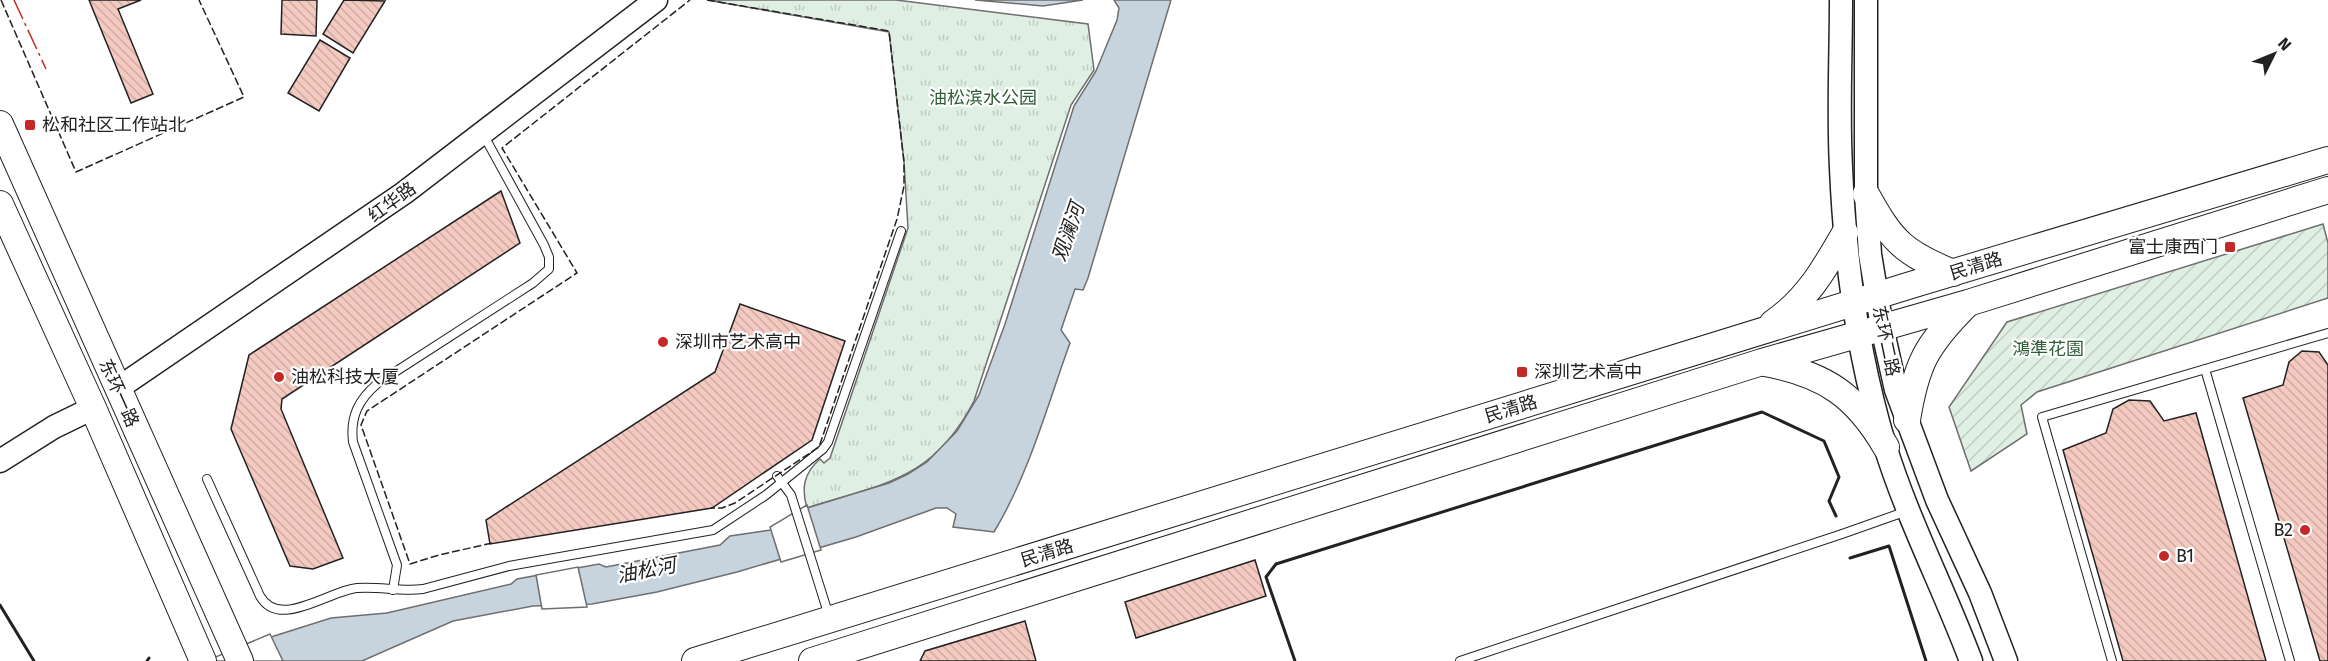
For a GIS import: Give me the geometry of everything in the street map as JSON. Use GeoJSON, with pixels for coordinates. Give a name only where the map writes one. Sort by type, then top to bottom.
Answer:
{"type":"FeatureCollection","features":[{"type":"Feature","properties":{"kind":"main road","name":"红华路"},"geometry":{"type":"LineString","coordinates":[[117,389],[345,236],[483,134],[656,0]]}},
{"type":"Feature","properties":{"kind":"main road","name":"东环二路"},"geometry":{"type":"LineString","coordinates":[[1841,0],[1840,166],[1845,233],[1866,299],[1871,331],[1896,390],[1937,501],[1980,593],[2006,661]]}},
{"type":"Feature","properties":{"kind":"main road","name":"东环二路"},"geometry":{"type":"LineString","coordinates":[[1866,0],[1866,194],[1870,254],[1866,299]]}},
{"type":"Feature","properties":{"kind":"main road","name":"东环一路"},"geometry":{"type":"LineString","coordinates":[[0,123],[235,650]]}},
{"type":"Feature","properties":{"kind":"main road","name":"民清路"},"geometry":{"type":"LineString","coordinates":[[695,661],[1866,299],[2328,160]]}},
{"type":"Feature","properties":{"kind":"main road","name":"民清路"},"geometry":{"type":"LineString","coordinates":[[812,661],[1762,362],[1968,303],[2328,190]]}},
{"type":"Feature","properties":{"kind":"main road"},"geometry":{"type":"LineString","coordinates":[[1866,194],[1889,233],[1905,249],[1953,273]]}},
{"type":"Feature","properties":{"kind":"main road","name":"东环一路"},"geometry":{"type":"LineString","coordinates":[[0,204],[93,408],[200,656]]}},
{"type":"Feature","properties":{"kind":"main road"},"geometry":{"type":"LineString","coordinates":[[1760,332],[1789,312],[1807,293],[1822,273],[1845,233]]}},
{"type":"Feature","properties":{"kind":"main road"},"geometry":{"type":"LineString","coordinates":[[1907,420],[1916,372],[1926,350],[1943,328],[1968,303]]}},
{"type":"Feature","properties":{"kind":"main road","name":"东环二路"},"geometry":{"type":"LineString","coordinates":[[1871,331],[1864,368],[1886,447],[1908,510],[1957,622],[1971,661]]}},
{"type":"Feature","properties":{"kind":"main road"},"geometry":{"type":"LineString","coordinates":[[1762,362],[1810,374],[1835,388],[1858,406],[1873,424],[1886,447]]}},
{"type":"Feature","properties":{"kind":"main road"},"geometry":{"type":"LineString","coordinates":[[0,461],[47,430],[93,408]]}},
{"type":"Feature","properties":{"kind":"lane"},"geometry":{"type":"LineString","coordinates":[[393,590],[397,565],[353,442],[351,426],[356,410],[364,395],[378,383],[533,283],[549,269],[549,257],[544,245],[483,134]]}},
{"type":"Feature","properties":{"kind":"lane"},"geometry":{"type":"LineString","coordinates":[[207,479],[265,605],[273,610],[289,610],[346,590],[359,588],[423,589],[509,566],[713,530],[779,479],[823,449],[828,442],[901,231]]}},
{"type":"Feature","properties":{"kind":"lane"},"geometry":{"type":"LineString","coordinates":[[2112,661],[2042,417],[2328,333]]}},
{"type":"Feature","properties":{"kind":"lane"},"geometry":{"type":"LineString","coordinates":[[2205,369],[2290,661]]}},
{"type":"Feature","properties":{"kind":"lane"},"geometry":{"type":"LineString","coordinates":[[779,479],[791,495],[830,620]]}},
{"type":"Feature","properties":{"kind":"lane"},"geometry":{"type":"LineString","coordinates":[[1460,661],[1908,510]]}},
{"type":"Feature","properties":{"kind":"green space","name":"油松滨水公园"},"geometry":{"type":"Polygon","coordinates":[[[707,0],[896,0],[1088,24],[1094,70],[1071,105],[974,401],[942,448],[924,463],[883,484],[807,508],[804,487],[807,475],[820,459],[824,463],[830,458],[908,228],[904,162],[889,32],[707,0]]]}},
{"type":"Feature","properties":{"kind":"green space","name":"鴻準花園"},"geometry":{"type":"Polygon","coordinates":[[[2323,224],[2328,243],[2328,298],[2037,392],[2021,405],[2027,434],[1971,471],[1949,407],[2007,322],[2323,224]]]}},
{"type":"Feature","properties":{"kind":"water"},"geometry":{"type":"Polygon","coordinates":[[[975,0],[1083,0],[1043,6],[975,0]]]}},
{"type":"Feature","properties":{"kind":"water"},"geometry":{"type":"Polygon","coordinates":[[[1114,0],[1171,0],[1088,278],[1083,290],[1075,289],[1061,330],[1070,343],[1027,463],[994,532],[953,527],[956,514],[947,508],[936,508],[856,537],[737,572],[657,592],[592,604],[533,606],[453,621],[362,661],[214,661],[271,637],[331,618],[387,613],[511,584],[517,579],[599,564],[606,567],[720,545],[730,536],[771,530],[807,508],[889,483],[927,462],[957,431],[979,395],[1005,324],[1074,106],[1096,71],[1117,20],[1119,8],[1114,0]]]}},
{"type":"Feature","properties":{"kind":"pier"},"geometry":{"type":"Polygon","coordinates":[[[807,505],[821,550],[781,562],[770,527],[807,505]]]}},
{"type":"Feature","properties":{"kind":"pier"},"geometry":{"type":"Polygon","coordinates":[[[578,567],[587,607],[542,609],[536,575],[578,567]]]}},
{"type":"Feature","properties":{"kind":"pier"},"geometry":{"type":"Polygon","coordinates":[[[270,634],[283,661],[211,661],[213,658],[270,634]]]}},
{"type":"Feature","properties":{"kind":"building"},"geometry":{"type":"Polygon","coordinates":[[[89,0],[141,0],[118,9],[153,94],[131,103],[89,0]]]}},
{"type":"Feature","properties":{"kind":"building"},"geometry":{"type":"Polygon","coordinates":[[[282,0],[317,0],[316,36],[281,34],[282,0]]]}},
{"type":"Feature","properties":{"kind":"building"},"geometry":{"type":"Polygon","coordinates":[[[344,0],[385,1],[353,53],[323,34],[344,0]]]}},
{"type":"Feature","properties":{"kind":"building"},"geometry":{"type":"Polygon","coordinates":[[[320,40],[350,58],[319,111],[288,93],[320,40]]]}},
{"type":"Feature","properties":{"kind":"building","name":"油松科技大厦"},"geometry":{"type":"Polygon","coordinates":[[[501,191],[520,243],[282,399],[281,409],[343,558],[313,569],[290,566],[231,429],[249,355],[501,191]]]}},
{"type":"Feature","properties":{"kind":"building"},"geometry":{"type":"Polygon","coordinates":[[[740,304],[845,341],[812,440],[712,508],[490,544],[486,520],[715,372],[740,304]]]}},
{"type":"Feature","properties":{"kind":"building","name":"B2"},"geometry":{"type":"Polygon","coordinates":[[[2302,351],[2319,352],[2328,365],[2328,661],[2320,661],[2243,398],[2283,385],[2289,362],[2302,351]]]}},
{"type":"Feature","properties":{"kind":"building","name":"B1"},"geometry":{"type":"Polygon","coordinates":[[[2129,400],[2150,401],[2164,421],[2196,413],[2266,661],[2123,661],[2063,450],[2106,433],[2113,409],[2129,400]]]}},
{"type":"Feature","properties":{"kind":"building"},"geometry":{"type":"Polygon","coordinates":[[[1255,560],[1266,596],[1136,638],[1125,602],[1255,560]]]}},
{"type":"Feature","properties":{"kind":"building"},"geometry":{"type":"Polygon","coordinates":[[[1025,621],[1036,661],[920,661],[925,651],[1025,621]]]}},
{"type":"Feature","properties":{"kind":"fence"},"geometry":{"type":"LineString","coordinates":[[1,0],[76,172],[244,97],[199,0]]}},
{"type":"Feature","properties":{"kind":"fence"},"geometry":{"type":"LineString","coordinates":[[492,543],[410,564],[361,425],[367,411],[577,273],[502,148],[690,0]]}},
{"type":"Feature","properties":{"kind":"fence"},"geometry":{"type":"LineString","coordinates":[[707,0],[889,31],[904,162],[904,186],[897,219],[819,447],[735,503],[722,508],[711,508]]}},
{"type":"Feature","properties":{"kind":"wall"},"geometry":{"type":"LineString","coordinates":[[1295,661],[1266,577],[1276,564],[1762,412],[1824,441],[1839,477],[1829,501],[1836,516]]}},
{"type":"Feature","properties":{"kind":"wall"},"geometry":{"type":"LineString","coordinates":[[1850,558],[1889,546],[1926,661]]}},
{"type":"Feature","properties":{"kind":"wall"},"geometry":{"type":"LineString","coordinates":[[0,605],[34,661]]}},
{"type":"Feature","properties":{"kind":"power"},"geometry":{"type":"LineString","coordinates":[[14,0],[46,69]]}},
{"type":"Feature","properties":{"kind":"place","name":"松和社区工作站北"},"geometry":{"type":"Point","coordinates":[30,125]}},
{"type":"Feature","properties":{"kind":"place","name":"富士康西门"},"geometry":{"type":"Point","coordinates":[2230,247]}},
{"type":"Feature","properties":{"kind":"place","name":"深圳市艺术高中"},"geometry":{"type":"Point","coordinates":[663,342]}},
{"type":"Feature","properties":{"kind":"place","name":"深圳艺术高中"},"geometry":{"type":"Point","coordinates":[1522,372]}},
{"type":"Feature","properties":{"kind":"place","name":"油松科技大厦"},"geometry":{"type":"Point","coordinates":[279,377]}},
{"type":"Feature","properties":{"kind":"place","name":"B2"},"geometry":{"type":"Point","coordinates":[2305,530]}},
{"type":"Feature","properties":{"kind":"place","name":"B1"},"geometry":{"type":"Point","coordinates":[2164,556]}},
{"type":"Feature","properties":{"kind":"water label","name":"观澜河"},"geometry":{"type":"Point","coordinates":[1068,232]}},
{"type":"Feature","properties":{"kind":"water label","name":"油松河"},"geometry":{"type":"Point","coordinates":[646,570]}}]}
